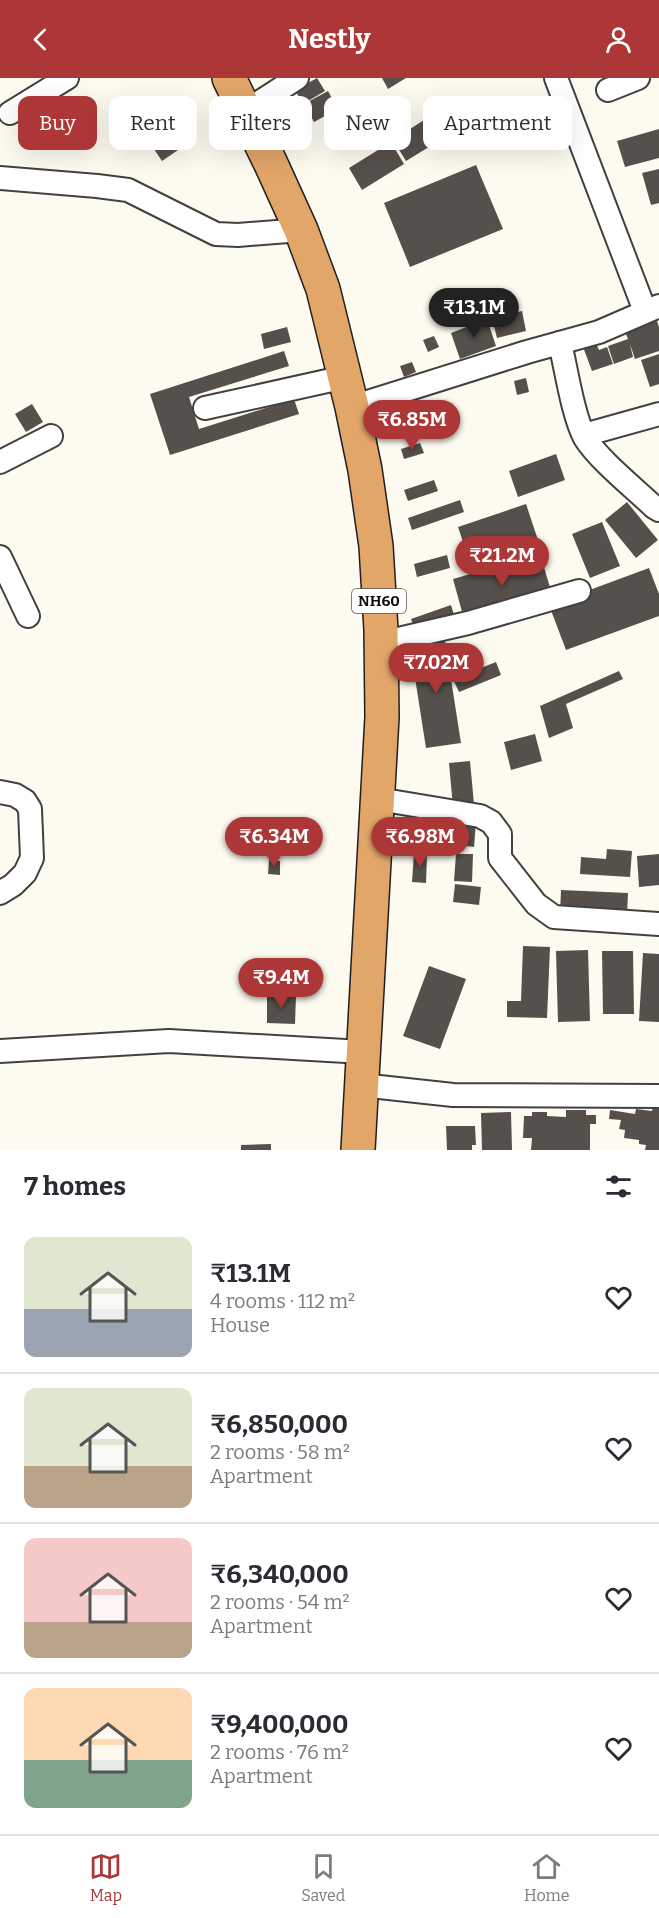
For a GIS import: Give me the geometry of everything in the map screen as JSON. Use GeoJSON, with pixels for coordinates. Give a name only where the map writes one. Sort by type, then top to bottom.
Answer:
{"type":"FeatureCollection","features":[{"type":"Feature","properties":{"kind":"highway","name":"NH60"},"geometry":{"type":"LineString","coordinates":[[229,78],[238,96]]}},
{"type":"Feature","properties":{"kind":"highway","name":"NH60"},"geometry":{"type":"LineString","coordinates":[[264,150],[301,230],[323,290],[349,392],[376,546],[381,643],[381,717],[358,1150]]}},
{"type":"Feature","properties":{"kind":"street"},"geometry":{"type":"LineString","coordinates":[[10,113],[67,78]]}},
{"type":"Feature","properties":{"kind":"street"},"geometry":{"type":"LineString","coordinates":[[269,96],[297,78]]}},
{"type":"Feature","properties":{"kind":"street"},"geometry":{"type":"LineString","coordinates":[[206,408],[349,392],[560,343],[599,332],[652,309],[556,78]]}},
{"type":"Feature","properties":{"kind":"street"},"geometry":{"type":"LineString","coordinates":[[608,90],[638,78]]}},
{"type":"Feature","properties":{"kind":"street"},"geometry":{"type":"LineString","coordinates":[[0,178],[128,190],[216,234],[238,235],[301,230]]}},
{"type":"Feature","properties":{"kind":"street"},"geometry":{"type":"LineString","coordinates":[[560,343],[584,435],[592,448],[659,510]]}},
{"type":"Feature","properties":{"kind":"street"},"geometry":{"type":"LineString","coordinates":[[584,435],[659,414]]}},
{"type":"Feature","properties":{"kind":"street"},"geometry":{"type":"LineString","coordinates":[[0,462],[51,436]]}},
{"type":"Feature","properties":{"kind":"street"},"geometry":{"type":"LineString","coordinates":[[0,556],[28,616]]}},
{"type":"Feature","properties":{"kind":"street"},"geometry":{"type":"LineString","coordinates":[[381,643],[468,623],[579,591]]}},
{"type":"Feature","properties":{"kind":"street"},"geometry":{"type":"LineString","coordinates":[[0,792],[15,795],[26,801],[30,809],[32,858],[25,873],[13,885],[0,892]]}},
{"type":"Feature","properties":{"kind":"street"},"geometry":{"type":"LineString","coordinates":[[378,799],[480,816],[491,822],[500,834],[500,858],[536,904],[554,917],[659,924]]}},
{"type":"Feature","properties":{"kind":"street"},"geometry":{"type":"LineString","coordinates":[[0,1051],[169,1041],[363,1052]]}},
{"type":"Feature","properties":{"kind":"street"},"geometry":{"type":"LineString","coordinates":[[361,1085],[453,1095],[659,1096]]}},
{"type":"Feature","properties":{"kind":"building"},"geometry":{"type":"Polygon","coordinates":[[[317,78],[325,91],[312,99],[312,96],[298,96],[295,90],[317,78]]]}},
{"type":"Feature","properties":{"kind":"building"},"geometry":{"type":"Polygon","coordinates":[[[382,78],[406,78],[388,89],[382,78]]]}},
{"type":"Feature","properties":{"kind":"building"},"geometry":{"type":"Polygon","coordinates":[[[328,91],[331,96],[324,96],[324,117],[314,122],[312,118],[312,100],[328,91]]]}},
{"type":"Feature","properties":{"kind":"building"},"geometry":{"type":"Polygon","coordinates":[[[423,121],[424,150],[406,161],[399,150],[411,150],[411,128],[423,121]]]}},
{"type":"Feature","properties":{"kind":"building"},"geometry":{"type":"Polygon","coordinates":[[[659,129],[659,158],[625,167],[617,141],[659,129]]]}},
{"type":"Feature","properties":{"kind":"building"},"geometry":{"type":"Polygon","coordinates":[[[154,150],[178,150],[162,161],[154,150]]]}},
{"type":"Feature","properties":{"kind":"building"},"geometry":{"type":"Polygon","coordinates":[[[378,150],[396,150],[404,164],[362,190],[349,168],[378,150]]]}},
{"type":"Feature","properties":{"kind":"building"},"geometry":{"type":"Polygon","coordinates":[[[476,165],[503,229],[410,267],[384,203],[476,165]]]}},
{"type":"Feature","properties":{"kind":"building"},"geometry":{"type":"Polygon","coordinates":[[[659,169],[659,203],[651,205],[642,173],[659,169]]]}},
{"type":"Feature","properties":{"kind":"building"},"geometry":{"type":"Polygon","coordinates":[[[522,311],[526,331],[497,338],[492,318],[522,311]]]}},
{"type":"Feature","properties":{"kind":"building"},"geometry":{"type":"Polygon","coordinates":[[[655,315],[659,327],[659,351],[635,359],[630,344],[633,357],[614,364],[608,346],[628,339],[623,327],[655,315]]]}},
{"type":"Feature","properties":{"kind":"building"},"geometry":{"type":"Polygon","coordinates":[[[487,319],[496,346],[460,359],[451,333],[487,319]]]}},
{"type":"Feature","properties":{"kind":"building"},"geometry":{"type":"Polygon","coordinates":[[[287,327],[291,342],[264,349],[261,334],[287,327]]]}},
{"type":"Feature","properties":{"kind":"building"},"geometry":{"type":"Polygon","coordinates":[[[434,336],[439,347],[428,352],[423,340],[434,336]]]}},
{"type":"Feature","properties":{"kind":"building"},"geometry":{"type":"Polygon","coordinates":[[[596,343],[599,350],[607,347],[613,364],[592,371],[583,347],[596,343]]]}},
{"type":"Feature","properties":{"kind":"building"},"geometry":{"type":"Polygon","coordinates":[[[284,351],[289,366],[189,397],[199,429],[294,399],[299,414],[170,455],[150,394],[284,351]]]}},
{"type":"Feature","properties":{"kind":"building"},"geometry":{"type":"Polygon","coordinates":[[[659,354],[659,384],[650,387],[641,360],[659,354]]]}},
{"type":"Feature","properties":{"kind":"building"},"geometry":{"type":"Polygon","coordinates":[[[412,362],[416,372],[404,377],[400,366],[412,362]]]}},
{"type":"Feature","properties":{"kind":"building"},"geometry":{"type":"Polygon","coordinates":[[[526,378],[529,392],[517,395],[514,381],[526,378]]]}},
{"type":"Feature","properties":{"kind":"building"},"geometry":{"type":"Polygon","coordinates":[[[32,404],[43,422],[26,432],[15,414],[32,404]]]}},
{"type":"Feature","properties":{"kind":"building"},"geometry":{"type":"Polygon","coordinates":[[[420,443],[424,453],[404,459],[401,449],[420,443]]]}},
{"type":"Feature","properties":{"kind":"building"},"geometry":{"type":"Polygon","coordinates":[[[556,454],[565,480],[518,497],[509,471],[556,454]]]}},
{"type":"Feature","properties":{"kind":"building"},"geometry":{"type":"Polygon","coordinates":[[[434,480],[438,491],[408,501],[404,490],[434,480]]]}},
{"type":"Feature","properties":{"kind":"building"},"geometry":{"type":"Polygon","coordinates":[[[460,500],[464,512],[412,530],[408,518],[460,500]]]}},
{"type":"Feature","properties":{"kind":"building"},"geometry":{"type":"Polygon","coordinates":[[[627,502],[658,540],[636,558],[605,520],[627,502]]]}},
{"type":"Feature","properties":{"kind":"building"},"geometry":{"type":"Polygon","coordinates":[[[526,504],[539,543],[471,566],[458,527],[526,504]]]}},
{"type":"Feature","properties":{"kind":"building"},"geometry":{"type":"Polygon","coordinates":[[[602,522],[620,566],[590,578],[572,534],[602,522]]]}},
{"type":"Feature","properties":{"kind":"building"},"geometry":{"type":"Polygon","coordinates":[[[540,554],[552,594],[464,619],[453,579],[540,554]]]}},
{"type":"Feature","properties":{"kind":"building"},"geometry":{"type":"Polygon","coordinates":[[[447,555],[450,568],[417,577],[414,564],[447,555]]]}},
{"type":"Feature","properties":{"kind":"building"},"geometry":{"type":"Polygon","coordinates":[[[649,568],[659,594],[659,616],[566,650],[549,605],[649,568]]]}},
{"type":"Feature","properties":{"kind":"building"},"geometry":{"type":"Polygon","coordinates":[[[451,605],[456,621],[416,634],[411,619],[451,605]]]}},
{"type":"Feature","properties":{"kind":"building"},"geometry":{"type":"Polygon","coordinates":[[[445,641],[461,743],[426,748],[410,646],[445,641]]]}},
{"type":"Feature","properties":{"kind":"building"},"geometry":{"type":"Polygon","coordinates":[[[496,662],[501,675],[459,692],[453,679],[496,662]]]}},
{"type":"Feature","properties":{"kind":"building"},"geometry":{"type":"Polygon","coordinates":[[[619,671],[623,679],[566,704],[573,728],[549,738],[540,706],[619,671]]]}},
{"type":"Feature","properties":{"kind":"building"},"geometry":{"type":"Polygon","coordinates":[[[535,734],[542,761],[511,770],[504,742],[535,734]]]}},
{"type":"Feature","properties":{"kind":"building"},"geometry":{"type":"Polygon","coordinates":[[[470,761],[474,804],[453,807],[449,763],[470,761]]]}},
{"type":"Feature","properties":{"kind":"building"},"geometry":{"type":"Polygon","coordinates":[[[460,821],[476,822],[474,847],[458,845],[460,821]]]}},
{"type":"Feature","properties":{"kind":"building"},"geometry":{"type":"Polygon","coordinates":[[[607,849],[632,851],[630,877],[580,874],[581,857],[606,859],[607,849]]]}},
{"type":"Feature","properties":{"kind":"building"},"geometry":{"type":"Polygon","coordinates":[[[414,853],[427,854],[426,883],[412,882],[414,853]]]}},
{"type":"Feature","properties":{"kind":"building"},"geometry":{"type":"Polygon","coordinates":[[[456,854],[473,854],[472,882],[454,881],[456,854]]]}},
{"type":"Feature","properties":{"kind":"building"},"geometry":{"type":"Polygon","coordinates":[[[659,854],[659,885],[639,887],[637,856],[659,854]]]}},
{"type":"Feature","properties":{"kind":"building"},"geometry":{"type":"Polygon","coordinates":[[[269,860],[280,861],[280,875],[268,874],[269,860]]]}},
{"type":"Feature","properties":{"kind":"building"},"geometry":{"type":"Polygon","coordinates":[[[455,884],[481,887],[479,905],[453,902],[455,884]]]}},
{"type":"Feature","properties":{"kind":"building"},"geometry":{"type":"Polygon","coordinates":[[[561,890],[628,893],[627,916],[560,914],[561,890]]]}},
{"type":"Feature","properties":{"kind":"building"},"geometry":{"type":"Polygon","coordinates":[[[523,946],[550,947],[547,1018],[507,1017],[507,1001],[521,1001],[523,946]]]}},
{"type":"Feature","properties":{"kind":"building"},"geometry":{"type":"Polygon","coordinates":[[[588,950],[590,1021],[558,1022],[556,951],[588,950]]]}},
{"type":"Feature","properties":{"kind":"building"},"geometry":{"type":"Polygon","coordinates":[[[602,951],[633,951],[634,1014],[603,1014],[602,951]]]}},
{"type":"Feature","properties":{"kind":"building"},"geometry":{"type":"Polygon","coordinates":[[[643,953],[659,954],[659,1022],[639,1021],[643,953]]]}},
{"type":"Feature","properties":{"kind":"building"},"geometry":{"type":"Polygon","coordinates":[[[275,965],[299,967],[298,991],[274,990],[275,965]]]}},
{"type":"Feature","properties":{"kind":"building"},"geometry":{"type":"Polygon","coordinates":[[[429,966],[466,979],[440,1049],[403,1036],[429,966]]]}},
{"type":"Feature","properties":{"kind":"building"},"geometry":{"type":"Polygon","coordinates":[[[267,995],[296,996],[295,1024],[267,1023],[267,995]]]}},
{"type":"Feature","properties":{"kind":"building"},"geometry":{"type":"Polygon","coordinates":[[[653,1105],[659,1106],[659,1150],[645,1150],[646,1145],[639,1144],[639,1140],[624,1138],[625,1130],[619,1129],[621,1120],[609,1119],[610,1110],[635,1114],[636,1109],[652,1111],[653,1105]]]}},
{"type":"Feature","properties":{"kind":"building"},"geometry":{"type":"Polygon","coordinates":[[[566,1110],[586,1110],[586,1115],[596,1115],[596,1124],[590,1124],[590,1150],[531,1150],[532,1138],[523,1138],[524,1116],[532,1116],[532,1112],[547,1112],[547,1116],[566,1117],[566,1110]]]}},
{"type":"Feature","properties":{"kind":"building"},"geometry":{"type":"Polygon","coordinates":[[[511,1112],[512,1150],[482,1150],[481,1113],[511,1112]]]}},
{"type":"Feature","properties":{"kind":"building"},"geometry":{"type":"Polygon","coordinates":[[[446,1126],[475,1126],[476,1145],[472,1145],[472,1150],[447,1150],[446,1126]]]}},
{"type":"Feature","properties":{"kind":"building"},"geometry":{"type":"Polygon","coordinates":[[[271,1144],[271,1150],[241,1150],[241,1145],[271,1144]]]}}]}
